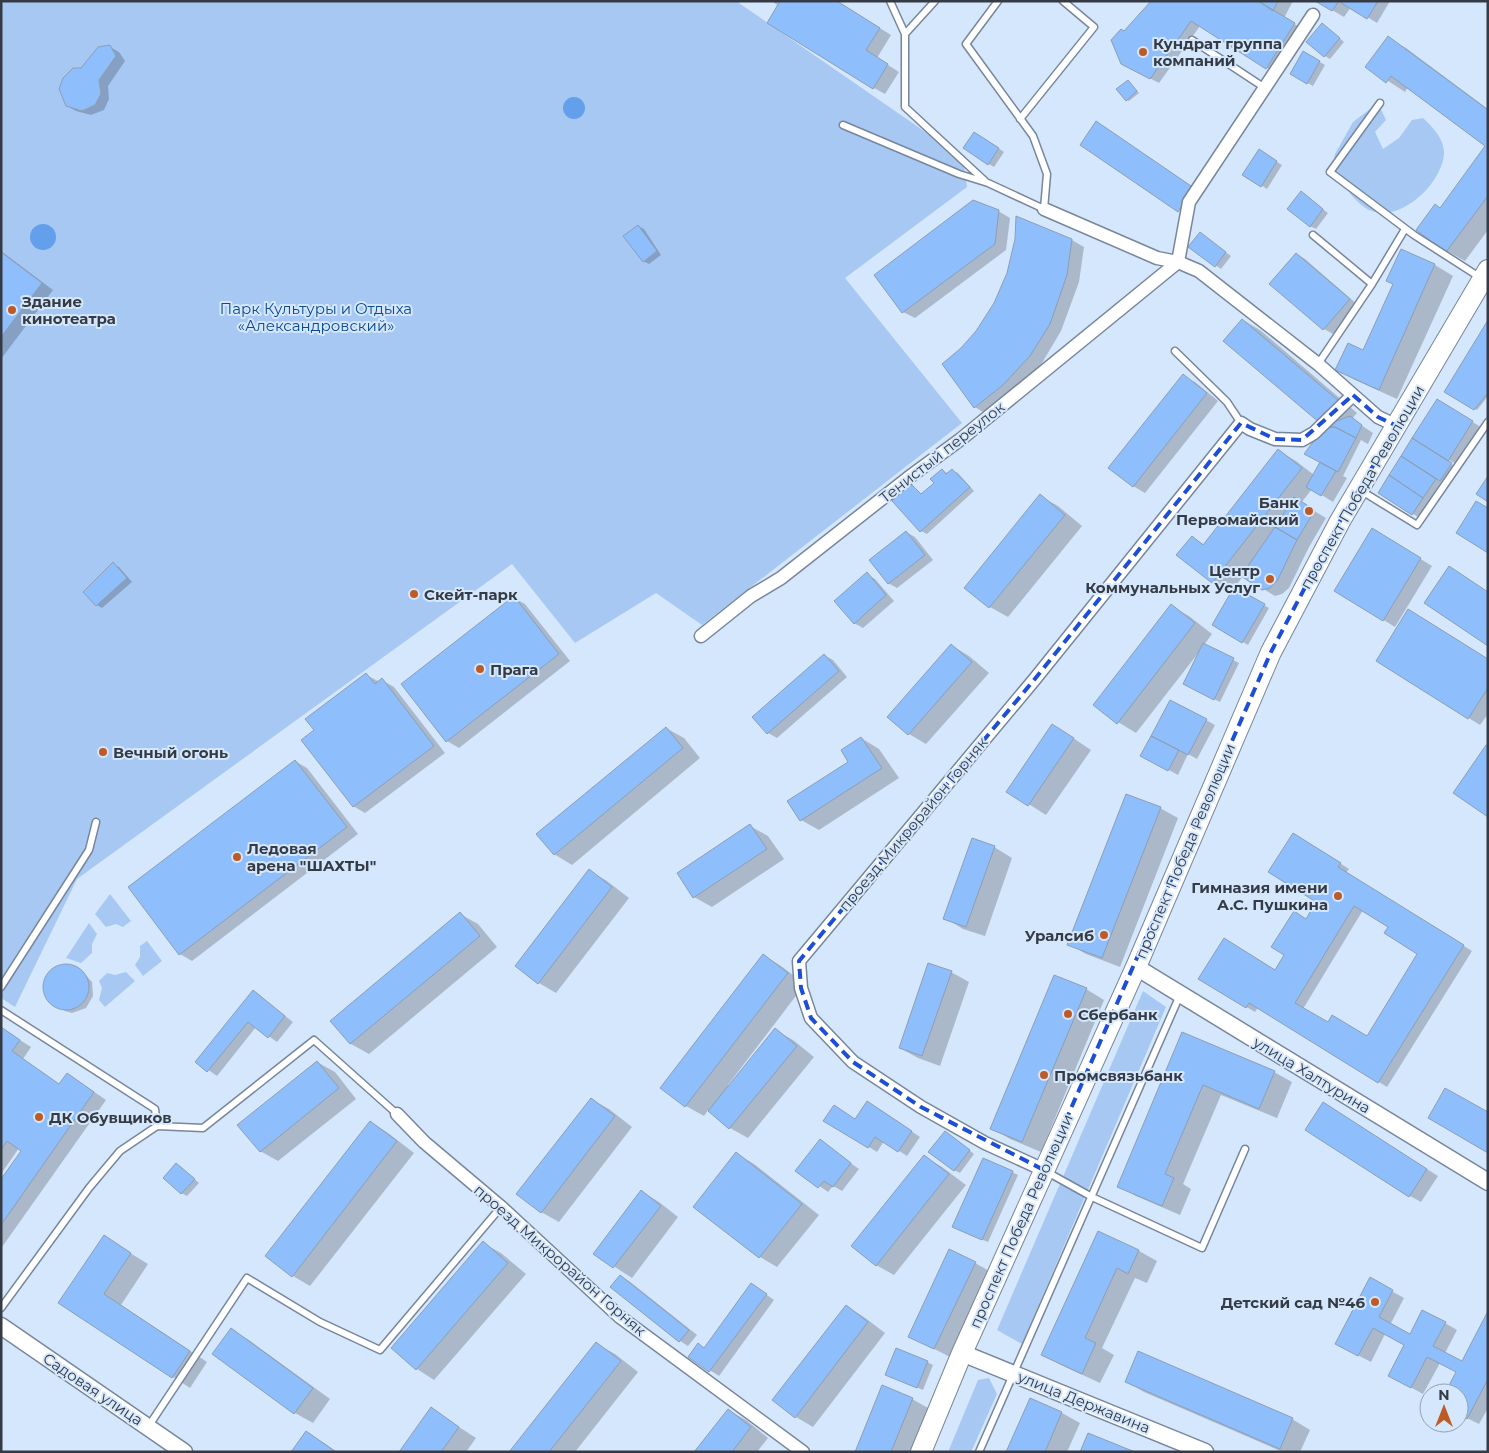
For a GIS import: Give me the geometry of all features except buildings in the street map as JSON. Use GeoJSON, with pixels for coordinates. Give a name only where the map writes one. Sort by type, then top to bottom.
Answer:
{"type":"FeatureCollection","features":[{"type":"Feature","properties":{"kind":"main road","name":"проспект Победа Революции"},"geometry":{"type":"LineString","coordinates":[[921,1452],[962,1353],[1136,967],[1271,652],[1340,521],[1486,277]]}},
{"type":"Feature","properties":{"kind":"street"},"geometry":{"type":"LineString","coordinates":[[1178,262],[1189,202],[1313,15]]}},
{"type":"Feature","properties":{"kind":"street"},"geometry":{"type":"LineString","coordinates":[[1044,209],[1157,258],[1178,262],[1199,270],[1318,364],[1378,417],[1397,426]]}},
{"type":"Feature","properties":{"kind":"street","name":"Тенистый переулок"},"geometry":{"type":"LineString","coordinates":[[701,636],[751,596],[782,578],[912,475],[968,434],[1178,262]]}},
{"type":"Feature","properties":{"kind":"street"},"geometry":{"type":"LineString","coordinates":[[1241,423],[1250,429],[1275,439],[1302,440],[1314,432],[1353,395]]}},
{"type":"Feature","properties":{"kind":"street","name":"проезд Микрорайон Горняк"},"geometry":{"type":"LineString","coordinates":[[1044,1170],[985,1143],[921,1107],[853,1062],[811,1018],[802,988],[799,961],[1034,680],[1241,423]]}},
{"type":"Feature","properties":{"kind":"street","name":"улица Халтурина"},"geometry":{"type":"LineString","coordinates":[[1136,967],[1488,1182]]}},
{"type":"Feature","properties":{"kind":"street","name":"проезд Микрорайон Горняк"},"geometry":{"type":"LineString","coordinates":[[397,1114],[424,1142],[501,1207],[620,1317],[803,1452]]}},
{"type":"Feature","properties":{"kind":"street","name":"Садовая улица"},"geometry":{"type":"LineString","coordinates":[[1,1326],[184,1452]]}},
{"type":"Feature","properties":{"kind":"street","name":"улица Державина"},"geometry":{"type":"LineString","coordinates":[[962,1353],[1205,1452]]}},
{"type":"Feature","properties":{"kind":"lane"},"geometry":{"type":"LineString","coordinates":[[890,1],[905,34],[905,107],[988,183]]}},
{"type":"Feature","properties":{"kind":"lane"},"geometry":{"type":"LineString","coordinates":[[905,34],[935,1]]}},
{"type":"Feature","properties":{"kind":"lane"},"geometry":{"type":"LineString","coordinates":[[843,124],[959,174],[988,183],[1044,209],[1047,174],[1033,136],[966,44],[998,1]]}},
{"type":"Feature","properties":{"kind":"lane"},"geometry":{"type":"LineString","coordinates":[[1020,119],[1094,27],[1063,1]]}},
{"type":"Feature","properties":{"kind":"lane"},"geometry":{"type":"LineString","coordinates":[[1192,40],[1265,88]]}},
{"type":"Feature","properties":{"kind":"lane"},"geometry":{"type":"LineString","coordinates":[[1380,103],[1330,172],[1405,228],[1486,277]]}},
{"type":"Feature","properties":{"kind":"lane"},"geometry":{"type":"LineString","coordinates":[[1318,364],[1372,284],[1405,228]]}},
{"type":"Feature","properties":{"kind":"lane"},"geometry":{"type":"LineString","coordinates":[[1313,235],[1372,284]]}},
{"type":"Feature","properties":{"kind":"lane"},"geometry":{"type":"LineString","coordinates":[[1175,351],[1227,402],[1241,423]]}},
{"type":"Feature","properties":{"kind":"lane"},"geometry":{"type":"LineString","coordinates":[[1359,489],[1417,525],[1488,422]]}},
{"type":"Feature","properties":{"kind":"lane"},"geometry":{"type":"LineString","coordinates":[[1,987],[89,850],[96,822]]}},
{"type":"Feature","properties":{"kind":"lane"},"geometry":{"type":"LineString","coordinates":[[980,1452],[1180,995]]}},
{"type":"Feature","properties":{"kind":"lane"},"geometry":{"type":"LineString","coordinates":[[1,1010],[155,1109],[157,1126]]}},
{"type":"Feature","properties":{"kind":"lane"},"geometry":{"type":"LineString","coordinates":[[1,1308],[89,1188],[120,1152],[157,1126],[203,1128],[314,1040],[397,1114]]}},
{"type":"Feature","properties":{"kind":"lane"},"geometry":{"type":"LineString","coordinates":[[1044,1170],[1092,1197],[1202,1248],[1245,1149]]}},
{"type":"Feature","properties":{"kind":"lane"},"geometry":{"type":"LineString","coordinates":[[148,1427],[247,1278],[320,1322],[380,1350],[501,1207]]}},
{"type":"Feature","properties":{"kind":"highlighted area"},"geometry":{"type":"Polygon","coordinates":[[[1353,395],[1378,417],[1397,426],[1340,521],[1271,652],[1044,1170],[921,1107],[853,1062],[811,1018],[801,988],[799,961],[1034,680],[1241,423],[1275,439],[1302,440],[1353,395]]]}},
{"type":"Feature","properties":{"kind":"green space","name":"Парк Культуры и Отдыха «Александровский»"},"geometry":{"type":"Polygon","coordinates":[[[1,1],[736,1],[963,158],[967,187],[845,278],[962,423],[702,625],[656,593],[575,643],[512,564],[77,879],[15,1007],[1,998],[1,1]]]}},
{"type":"Feature","properties":{"kind":"green space"},"geometry":{"type":"Polygon","coordinates":[[[1378,103],[1386,120],[1375,132],[1383,149],[1399,138],[1412,120],[1423,118],[1438,134],[1444,149],[1441,166],[1426,190],[1402,208],[1389,212],[1376,212],[1364,207],[1351,194],[1332,168],[1335,154],[1353,122],[1378,103]]]}},
{"type":"Feature","properties":{"kind":"green space"},"geometry":{"type":"Polygon","coordinates":[[[110,894],[131,921],[123,927],[116,924],[106,927],[95,914],[110,894]]]}},
{"type":"Feature","properties":{"kind":"green space"},"geometry":{"type":"Polygon","coordinates":[[[89,923],[97,934],[92,944],[92,953],[81,963],[66,958],[89,923]]]}},
{"type":"Feature","properties":{"kind":"green space"},"geometry":{"type":"Polygon","coordinates":[[[147,941],[162,961],[143,976],[135,965],[140,957],[140,946],[147,941]]]}},
{"type":"Feature","properties":{"kind":"green space"},"geometry":{"type":"Polygon","coordinates":[[[126,972],[135,981],[105,1007],[99,1000],[102,988],[99,981],[107,973],[115,975],[126,972]]]}},
{"type":"Feature","properties":{"kind":"green space"},"geometry":{"type":"Polygon","coordinates":[[[1143,991],[1166,1007],[1022,1344],[997,1330],[1143,991]]]}},
{"type":"Feature","properties":{"kind":"green space"},"geometry":{"type":"Polygon","coordinates":[[[989,1378],[997,1394],[971,1452],[948,1452],[978,1380],[989,1378]]]}},
{"type":"Feature","properties":{"kind":"water"},"geometry":{"type":"Polygon","coordinates":[[[574,97],[582,100],[585,108],[582,116],[574,119],[566,116],[563,108],[566,100],[574,97]]]}},
{"type":"Feature","properties":{"kind":"water"},"geometry":{"type":"Polygon","coordinates":[[[43,224],[52,228],[56,237],[52,246],[43,250],[34,246],[30,237],[34,228],[43,224]]]}},
{"type":"Feature","properties":{"kind":"place","name":"Кундрат группа компаний"},"geometry":{"type":"Point","coordinates":[1143,52]}},
{"type":"Feature","properties":{"kind":"place","name":"Здание кинотеатра"},"geometry":{"type":"Point","coordinates":[12,310]}},
{"type":"Feature","properties":{"kind":"place","name":"Банк Первомайский"},"geometry":{"type":"Point","coordinates":[1309,511]}},
{"type":"Feature","properties":{"kind":"place","name":"Центр Коммунальных Услуг"},"geometry":{"type":"Point","coordinates":[1270,579]}},
{"type":"Feature","properties":{"kind":"place","name":"Скейт-парк"},"geometry":{"type":"Point","coordinates":[414,594]}},
{"type":"Feature","properties":{"kind":"place","name":"Прага"},"geometry":{"type":"Point","coordinates":[480,669]}},
{"type":"Feature","properties":{"kind":"place","name":"Вечный огонь"},"geometry":{"type":"Point","coordinates":[103,752]}},
{"type":"Feature","properties":{"kind":"place","name":"Ледовая арена \"ШАХТЫ\""},"geometry":{"type":"Point","coordinates":[237,857]}},
{"type":"Feature","properties":{"kind":"place","name":"Гимназия имени А.С. Пушкина"},"geometry":{"type":"Point","coordinates":[1338,896]}},
{"type":"Feature","properties":{"kind":"place","name":"Уралсиб"},"geometry":{"type":"Point","coordinates":[1104,935]}},
{"type":"Feature","properties":{"kind":"place","name":"Сбербанк"},"geometry":{"type":"Point","coordinates":[1068,1014]}},
{"type":"Feature","properties":{"kind":"place","name":"Промсвязьбанк"},"geometry":{"type":"Point","coordinates":[1044,1075]}},
{"type":"Feature","properties":{"kind":"place","name":"ДК Обувщиков"},"geometry":{"type":"Point","coordinates":[39,1117]}},
{"type":"Feature","properties":{"kind":"place","name":"Детский сад №46"},"geometry":{"type":"Point","coordinates":[1375,1302]}}]}
